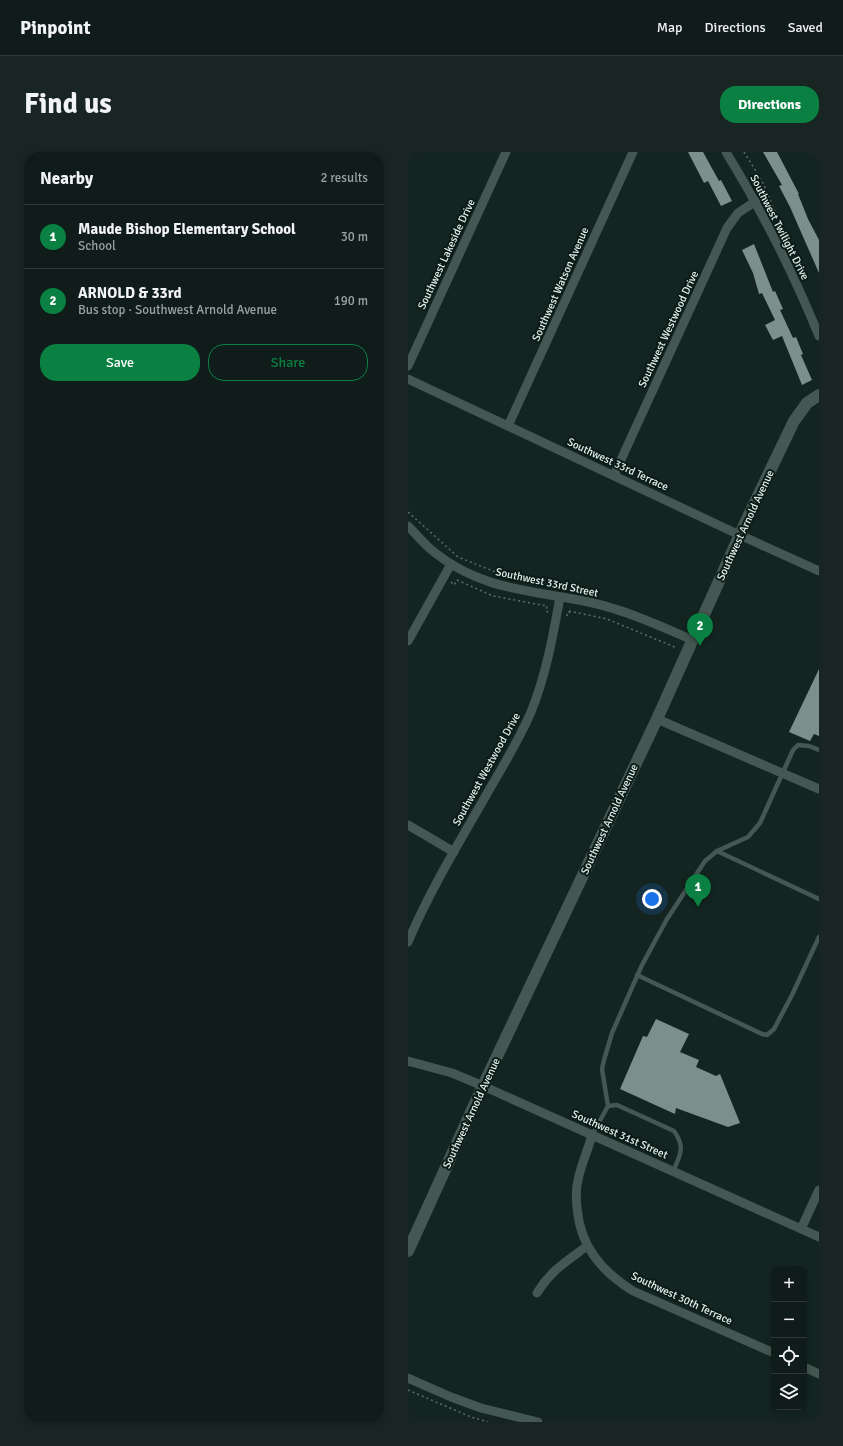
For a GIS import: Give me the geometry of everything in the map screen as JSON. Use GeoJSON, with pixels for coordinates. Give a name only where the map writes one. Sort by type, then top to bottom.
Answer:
{"type":"FeatureCollection","features":[{"type":"Feature","properties":{"kind":"street","name":"Southwest Lakeside Drive"},"geometry":{"type":"LineString","coordinates":[[408,366],[506,152]]}},
{"type":"Feature","properties":{"kind":"street","name":"Southwest Watson Avenue"},"geometry":{"type":"LineString","coordinates":[[508,426],[633,152]]}},
{"type":"Feature","properties":{"kind":"street","name":"Southwest Twilight Drive"},"geometry":{"type":"LineString","coordinates":[[726,152],[756,201],[785,259],[819,336]]}},
{"type":"Feature","properties":{"kind":"street","name":"Southwest Westwood Drive"},"geometry":{"type":"LineString","coordinates":[[614,475],[727,228],[738,213],[756,201]]}},
{"type":"Feature","properties":{"kind":"street","name":"Southwest 33rd Terrace"},"geometry":{"type":"LineString","coordinates":[[408,379],[819,571]]}},
{"type":"Feature","properties":{"kind":"street","name":"Southwest Arnold Avenue"},"geometry":{"type":"LineString","coordinates":[[408,1251],[657,719],[740,535],[794,421],[808,403],[819,395]]}},
{"type":"Feature","properties":{"kind":"street","name":"Southwest 33rd Street"},"geometry":{"type":"LineString","coordinates":[[408,526],[434,552],[450,564],[472,576],[503,587],[594,603],[650,621],[693,640]]}},
{"type":"Feature","properties":{"kind":"street"},"geometry":{"type":"LineString","coordinates":[[408,641],[450,564]]}},
{"type":"Feature","properties":{"kind":"street","name":"Southwest Westwood Drive"},"geometry":{"type":"LineString","coordinates":[[408,942],[422,910],[514,747],[530,713],[547,664],[560,597]]}},
{"type":"Feature","properties":{"kind":"street"},"geometry":{"type":"LineString","coordinates":[[657,719],[819,790]]}},
{"type":"Feature","properties":{"kind":"street"},"geometry":{"type":"LineString","coordinates":[[408,825],[454,852]]}},
{"type":"Feature","properties":{"kind":"street","name":"Southwest 31st Street"},"geometry":{"type":"LineString","coordinates":[[408,1061],[452,1073],[484,1086],[819,1237]]}},
{"type":"Feature","properties":{"kind":"street","name":"Southwest 30th Terrace"},"geometry":{"type":"LineString","coordinates":[[592,1135],[578,1180],[576,1198],[580,1226],[587,1246],[596,1260],[607,1272],[633,1291],[771,1352]]}},
{"type":"Feature","properties":{"kind":"street"},"geometry":{"type":"LineString","coordinates":[[801,1229],[819,1190]]}},
{"type":"Feature","properties":{"kind":"street"},"geometry":{"type":"LineString","coordinates":[[537,1293],[553,1271],[587,1246]]}},
{"type":"Feature","properties":{"kind":"street"},"geometry":{"type":"LineString","coordinates":[[807,1368],[819,1374]]}},
{"type":"Feature","properties":{"kind":"street"},"geometry":{"type":"LineString","coordinates":[[408,1378],[451,1397],[481,1408],[538,1422]]}},
{"type":"Feature","properties":{"kind":"lane"},"geometry":{"type":"LineString","coordinates":[[592,1135],[608,1106],[602,1069],[612,1033],[637,975],[667,919],[705,862],[717,851],[748,837],[760,823],[793,750],[798,745],[809,746],[819,750]]}},
{"type":"Feature","properties":{"kind":"lane"},"geometry":{"type":"LineString","coordinates":[[717,851],[819,899]]}},
{"type":"Feature","properties":{"kind":"lane"},"geometry":{"type":"LineString","coordinates":[[637,975],[767,1035],[774,1029],[792,995],[819,937]]}},
{"type":"Feature","properties":{"kind":"lane"},"geometry":{"type":"LineString","coordinates":[[608,1106],[617,1106],[674,1131],[679,1139],[682,1149],[673,1172]]}},
{"type":"Feature","properties":{"kind":"path"},"geometry":{"type":"LineString","coordinates":[[744,152],[762,181],[799,266]]}},
{"type":"Feature","properties":{"kind":"path"},"geometry":{"type":"LineString","coordinates":[[408,512],[458,556],[508,577]]}},
{"type":"Feature","properties":{"kind":"path"},"geometry":{"type":"LineString","coordinates":[[444,575],[454,585],[459,577]]}},
{"type":"Feature","properties":{"kind":"path"},"geometry":{"type":"LineString","coordinates":[[542,584],[573,589]]}},
{"type":"Feature","properties":{"kind":"path"},"geometry":{"type":"LineString","coordinates":[[569,611],[607,619],[678,649]]}},
{"type":"Feature","properties":{"kind":"path"},"geometry":{"type":"LineString","coordinates":[[408,1390],[471,1417],[488,1422]]}},
{"type":"Feature","properties":{"kind":"building"},"geometry":{"type":"Polygon","coordinates":[[[688,152],[703,152],[719,181],[721,180],[732,201],[721,206],[708,181],[704,183],[688,152]]]}},
{"type":"Feature","properties":{"kind":"building"},"geometry":{"type":"Polygon","coordinates":[[[763,152],[777,152],[799,194],[808,219],[819,240],[819,273],[790,207],[779,186],[782,185],[763,152]]]}},
{"type":"Feature","properties":{"kind":"building"},"geometry":{"type":"Polygon","coordinates":[[[754,244],[773,292],[775,291],[783,309],[780,310],[793,338],[796,337],[803,354],[801,355],[812,380],[802,385],[782,336],[773,340],[765,325],[775,320],[762,293],[759,294],[753,273],[742,250],[754,244]]]}},
{"type":"Feature","properties":{"kind":"building"},"geometry":{"type":"Polygon","coordinates":[[[819,669],[819,736],[814,734],[810,741],[789,732],[819,669]]]}},
{"type":"Feature","properties":{"kind":"building"},"geometry":{"type":"Polygon","coordinates":[[[656,1019],[689,1034],[680,1052],[699,1060],[696,1067],[716,1076],[720,1074],[740,1123],[728,1127],[676,1108],[675,1114],[620,1089],[643,1036],[647,1037],[656,1019]]]}},
{"type":"Feature","properties":{"kind":"place","name":"ARNOLD & 33rd"},"geometry":{"type":"Point","coordinates":[700,646]}},
{"type":"Feature","properties":{"kind":"place","name":"Maude Bishop Elementary School"},"geometry":{"type":"Point","coordinates":[698,907]}}]}
